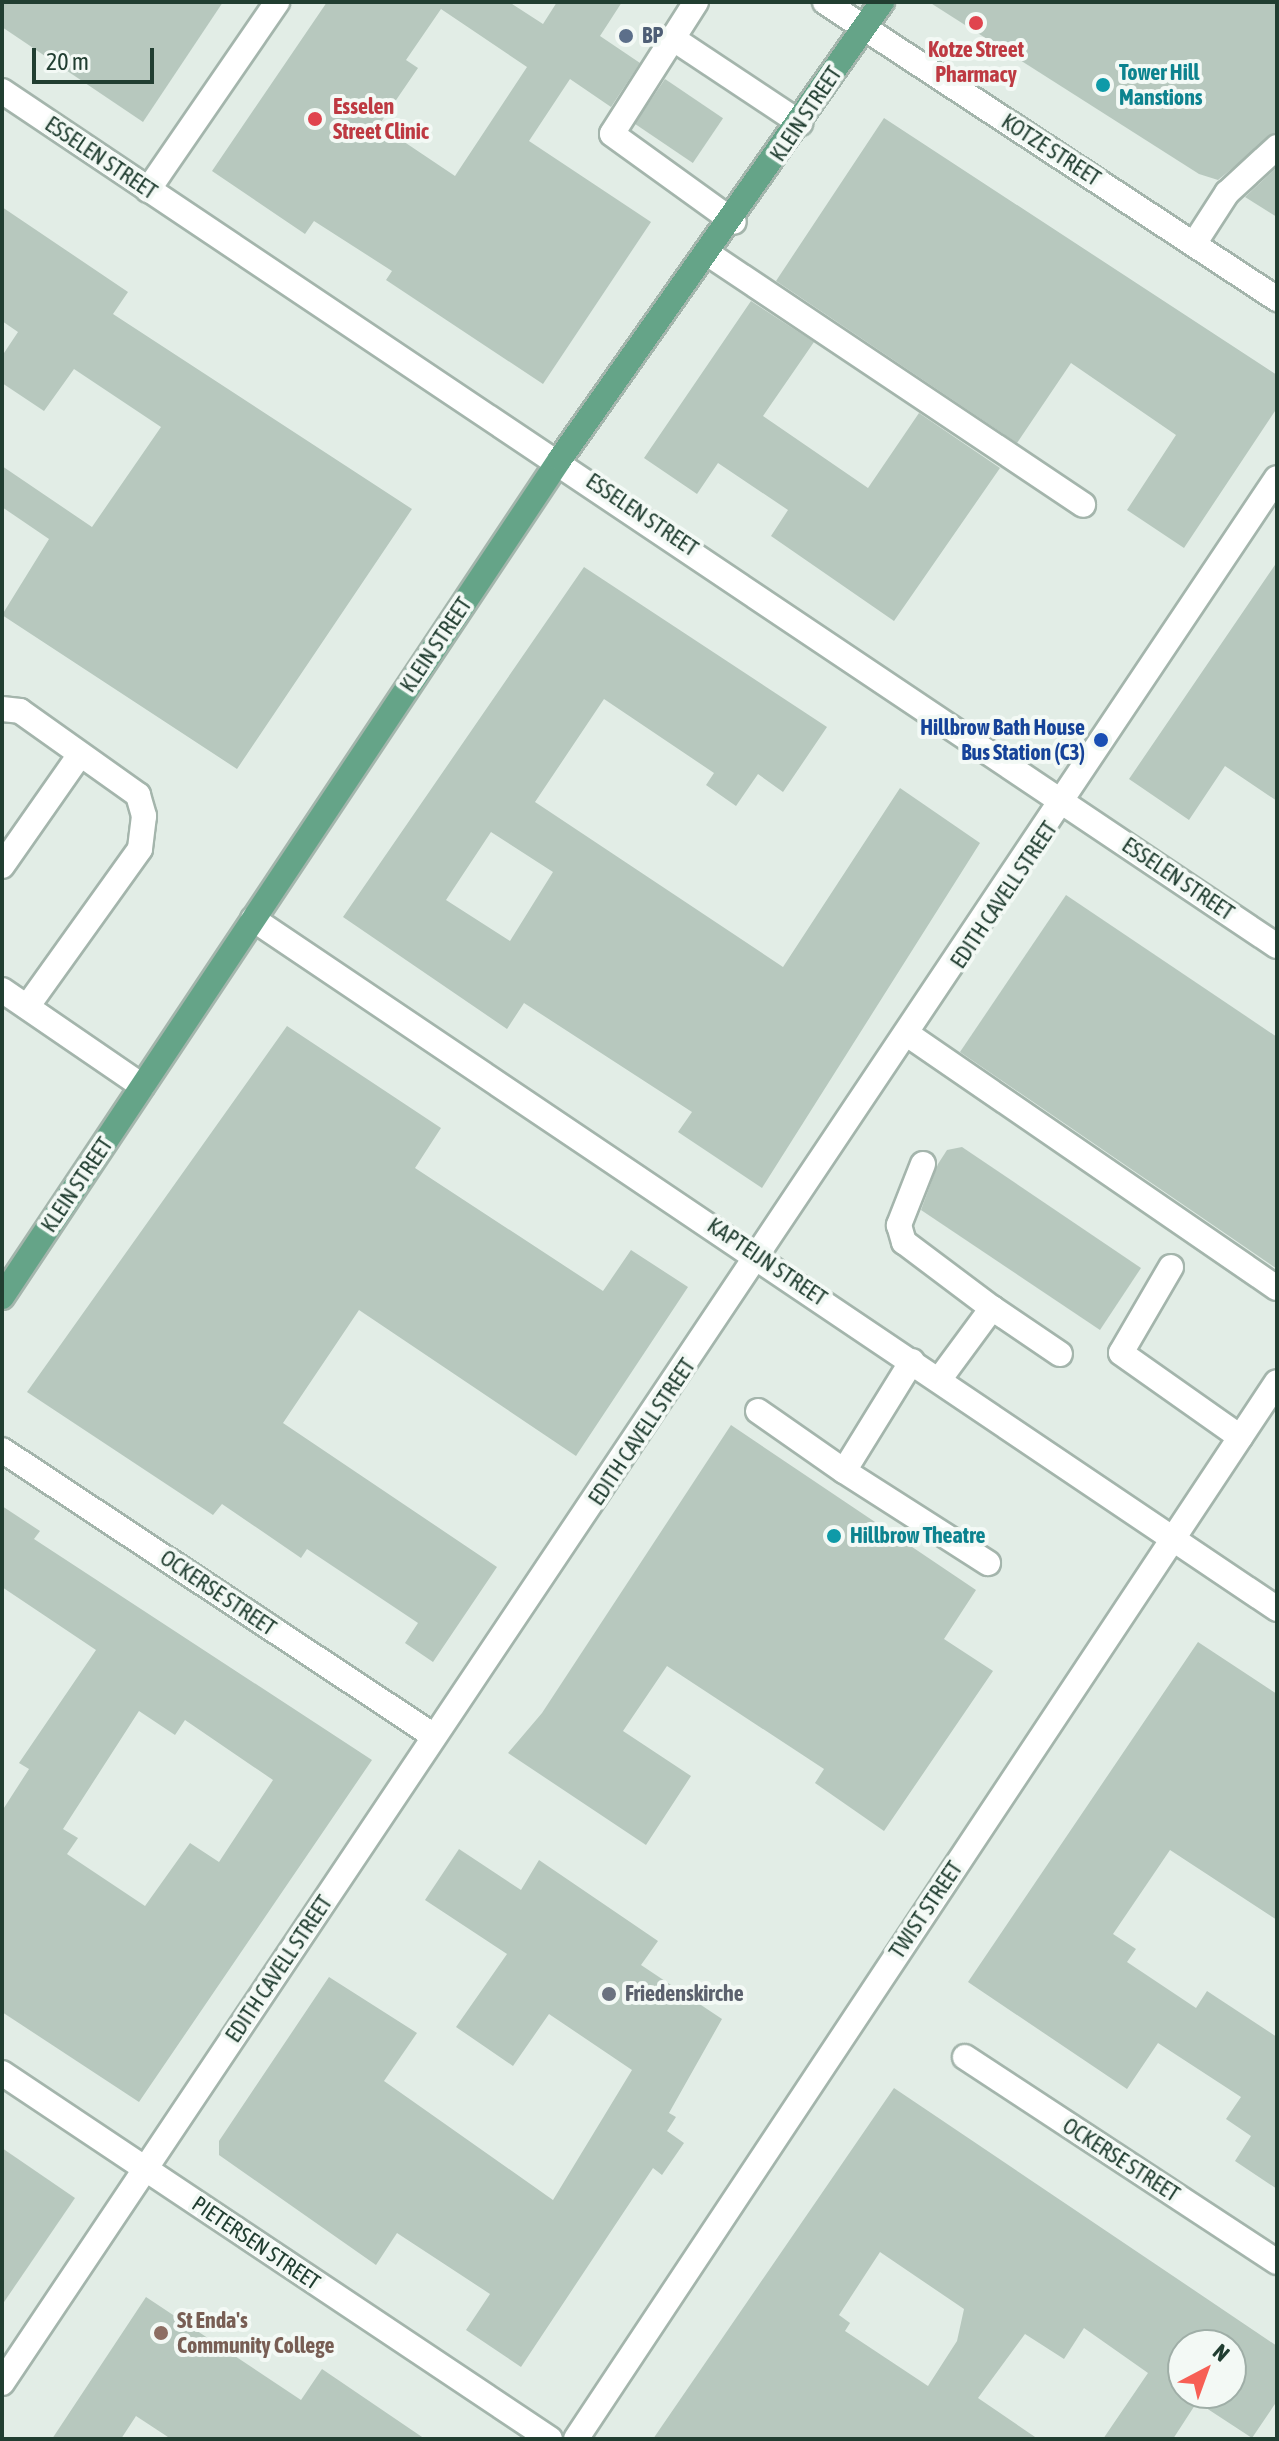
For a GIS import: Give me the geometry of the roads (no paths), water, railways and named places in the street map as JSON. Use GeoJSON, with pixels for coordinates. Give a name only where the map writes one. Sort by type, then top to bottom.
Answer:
{"type":"FeatureCollection","features":[{"type":"Feature","properties":{"kind":"main road","name":"KLEIN STREET"},"geometry":{"type":"LineString","coordinates":[[2,1297],[560,459],[734,222],[882,2]]}},
{"type":"Feature","properties":{"kind":"street"},"geometry":{"type":"LineString","coordinates":[[148,190],[277,2]]}},
{"type":"Feature","properties":{"kind":"street"},"geometry":{"type":"LineString","coordinates":[[696,2],[612,134],[734,222]]}},
{"type":"Feature","properties":{"kind":"street","name":"KOTZE STREET"},"geometry":{"type":"LineString","coordinates":[[825,2],[1276,295]]}},
{"type":"Feature","properties":{"kind":"street"},"geometry":{"type":"LineString","coordinates":[[672,38],[800,123]]}},
{"type":"Feature","properties":{"kind":"street","name":"ESSELEN STREET"},"geometry":{"type":"LineString","coordinates":[[2,91],[560,459],[1277,946]]}},
{"type":"Feature","properties":{"kind":"street"},"geometry":{"type":"LineString","coordinates":[[1194,244],[1227,193],[1277,147]]}},
{"type":"Feature","properties":{"kind":"street"},"geometry":{"type":"LineString","coordinates":[[710,255],[1083,505]]}},
{"type":"Feature","properties":{"kind":"street","name":"EDITH CAVELL STREET"},"geometry":{"type":"LineString","coordinates":[[2,2383],[434,1736],[762,1258],[1277,478]]}},
{"type":"Feature","properties":{"kind":"street"},"geometry":{"type":"LineString","coordinates":[[2,709],[20,711],[79,756],[138,795],[140,849],[27,1007]]}},
{"type":"Feature","properties":{"kind":"street"},"geometry":{"type":"LineString","coordinates":[[2,866],[79,756]]}},
{"type":"Feature","properties":{"kind":"street","name":"KAPTEIJN STREET"},"geometry":{"type":"LineString","coordinates":[[253,919],[762,1258],[1277,1609]]}},
{"type":"Feature","properties":{"kind":"street"},"geometry":{"type":"LineString","coordinates":[[2,990],[142,1086]]}},
{"type":"Feature","properties":{"kind":"street"},"geometry":{"type":"LineString","coordinates":[[910,1036],[1277,1288]]}},
{"type":"Feature","properties":{"kind":"street"},"geometry":{"type":"LineString","coordinates":[[923,1164],[899,1225],[904,1242],[1060,1354]]}},
{"type":"Feature","properties":{"kind":"street"},"geometry":{"type":"LineString","coordinates":[[1171,1267],[1121,1353],[1240,1437]]}},
{"type":"Feature","properties":{"kind":"street"},"geometry":{"type":"LineString","coordinates":[[939,1380],[992,1308]]}},
{"type":"Feature","properties":{"kind":"street"},"geometry":{"type":"LineString","coordinates":[[844,1471],[912,1361]]}},
{"type":"Feature","properties":{"kind":"street","name":"TWIST STREET"},"geometry":{"type":"LineString","coordinates":[[576,2439],[1277,1382]]}},
{"type":"Feature","properties":{"kind":"street"},"geometry":{"type":"LineString","coordinates":[[758,1411],[844,1471],[988,1563]]}},
{"type":"Feature","properties":{"kind":"street","name":"OCKERSE STREET"},"geometry":{"type":"LineString","coordinates":[[2,1450],[434,1736]]}},
{"type":"Feature","properties":{"kind":"street","name":"OCKERSE STREET"},"geometry":{"type":"LineString","coordinates":[[965,2057],[1277,2262]]}},
{"type":"Feature","properties":{"kind":"street","name":"PIETERSEN STREET"},"geometry":{"type":"LineString","coordinates":[[2,2073],[550,2439]]}},
{"type":"Feature","properties":{"kind":"place","name":"Kotze Street Pharmacy"},"geometry":{"type":"Point","coordinates":[976,23]}},
{"type":"Feature","properties":{"kind":"place","name":"BP"},"geometry":{"type":"Point","coordinates":[626,36]}},
{"type":"Feature","properties":{"kind":"place","name":"Tower Hill Manstions"},"geometry":{"type":"Point","coordinates":[1103,85]}},
{"type":"Feature","properties":{"kind":"place","name":"Esselen Street Clinic"},"geometry":{"type":"Point","coordinates":[315,119]}},
{"type":"Feature","properties":{"kind":"place","name":"Hillbrow Bath House Bus Station (C3)"},"geometry":{"type":"Point","coordinates":[1101,740]}},
{"type":"Feature","properties":{"kind":"place","name":"Hillbrow Theatre"},"geometry":{"type":"Point","coordinates":[834,1536]}},
{"type":"Feature","properties":{"kind":"place","name":"Friedenskirche"},"geometry":{"type":"Point","coordinates":[609,1994]}},
{"type":"Feature","properties":{"kind":"place","name":"St Enda's Community College"},"geometry":{"type":"Point","coordinates":[161,2333]}}]}
